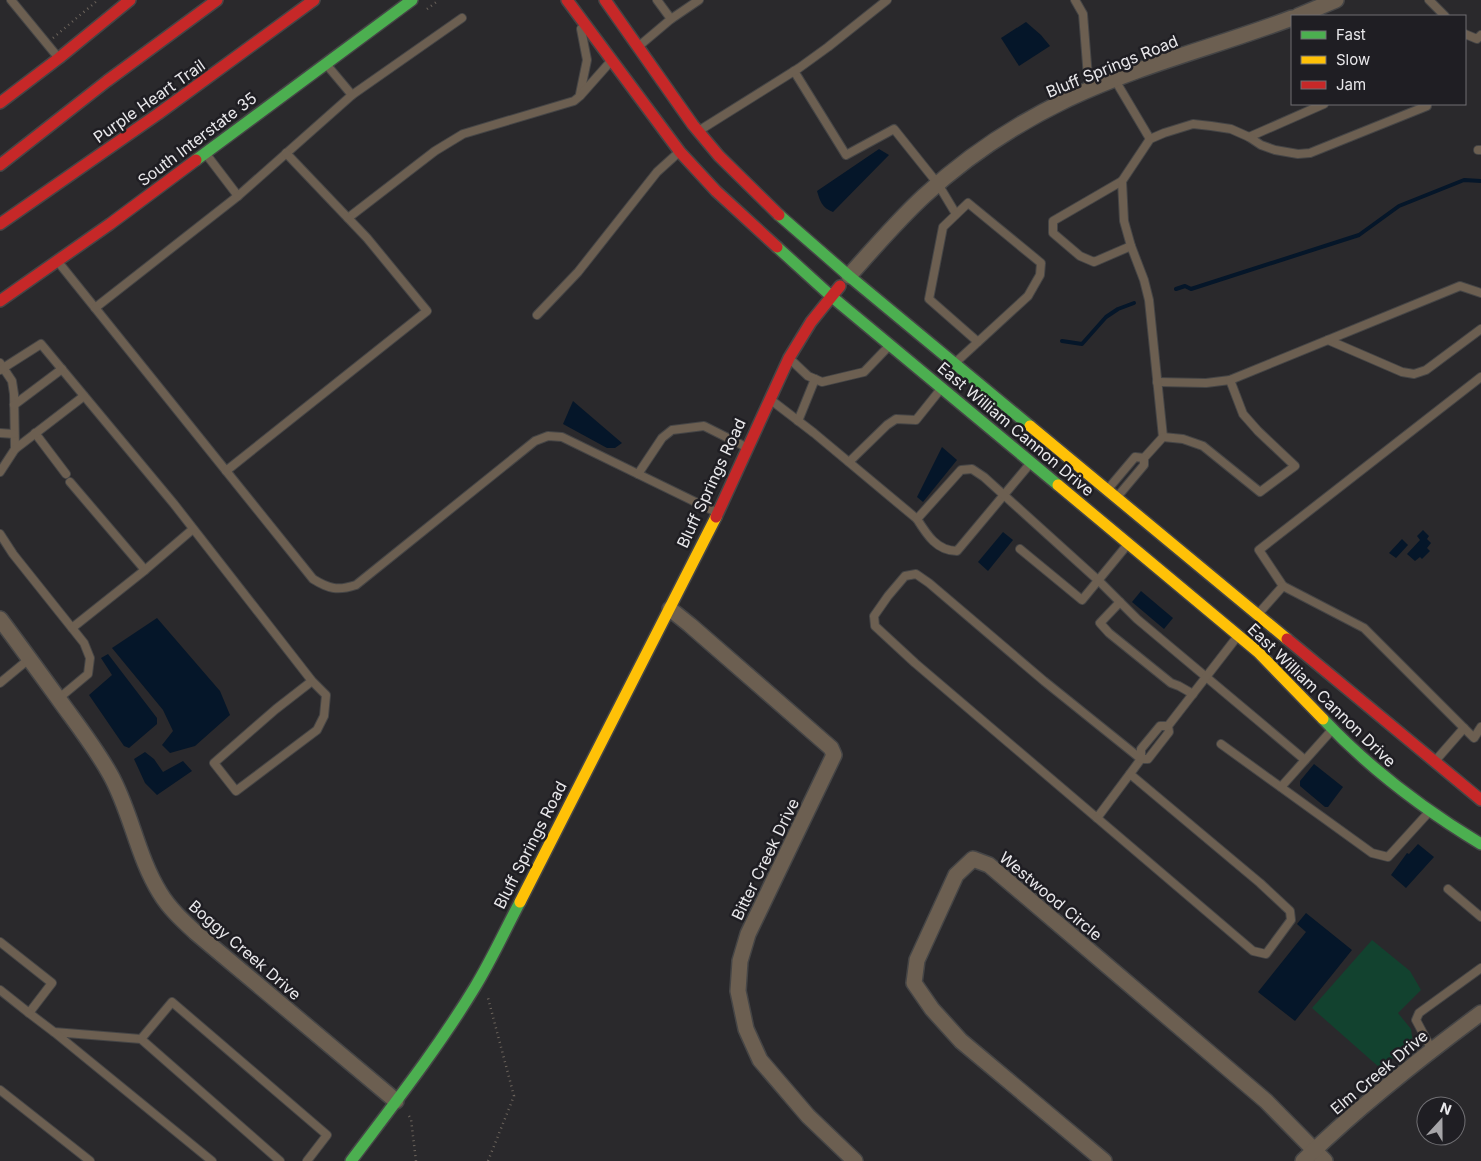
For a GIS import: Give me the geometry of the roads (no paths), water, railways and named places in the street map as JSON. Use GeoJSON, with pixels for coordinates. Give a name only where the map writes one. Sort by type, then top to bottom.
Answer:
{"type":"FeatureCollection","features":[{"type":"Feature","properties":{"kind":"main road"},"geometry":{"type":"LineString","coordinates":[[0,103],[130,0]]}},
{"type":"Feature","properties":{"kind":"main road"},"geometry":{"type":"LineString","coordinates":[[0,165],[164,37],[217,0]]}},
{"type":"Feature","properties":{"kind":"main road","name":"Purple Heart Trail"},"geometry":{"type":"LineString","coordinates":[[2,229],[70,177],[314,0]]}},
{"type":"Feature","properties":{"kind":"main road","name":"South Interstate 35"},"geometry":{"type":"LineString","coordinates":[[0,301],[110,224],[412,0]]}},
{"type":"Feature","properties":{"kind":"main road","name":"East William Cannon Drive"},"geometry":{"type":"LineString","coordinates":[[567,0],[578,15],[617,56],[680,152],[716,191],[832,296],[1128,544],[1248,625],[1434,762],[1481,800]]}},
{"type":"Feature","properties":{"kind":"main road","name":"East William Cannon Drive"},"geometry":{"type":"LineString","coordinates":[[605,0],[698,131],[739,178],[849,276],[1111,494],[1248,625],[1283,676],[1332,729],[1376,771],[1430,812],[1481,844]]}},
{"type":"Feature","properties":{"kind":"main road"},"geometry":{"type":"LineString","coordinates":[[0,150],[93,92]]}},
{"type":"Feature","properties":{"kind":"main road"},"geometry":{"type":"LineString","coordinates":[[661,101],[683,110]]}},
{"type":"Feature","properties":{"kind":"main road","name":"Bluff Springs Road"},"geometry":{"type":"LineString","coordinates":[[350,1161],[450,1026],[474,990],[718,513],[789,358],[811,322],[849,276]]}},
{"type":"Feature","properties":{"kind":"street"},"geometry":{"type":"LineString","coordinates":[[1300,15],[1336,0]]}},
{"type":"Feature","properties":{"kind":"street","name":"Bluff Springs Road"},"geometry":{"type":"LineString","coordinates":[[849,276],[900,220],[938,184],[968,160],[1016,127],[1089,90],[1291,18]]}},
{"type":"Feature","properties":{"kind":"street","name":"Bitter Creek Drive"},"geometry":{"type":"LineString","coordinates":[[670,609],[831,748],[834,755],[748,934],[740,961],[738,991],[746,1029],[760,1060],[808,1116],[856,1161]]}},
{"type":"Feature","properties":{"kind":"street","name":"Boggy Creek Drive"},"geometry":{"type":"LineString","coordinates":[[0,618],[111,775],[144,861],[169,906],[195,932],[396,1100]]}},
{"type":"Feature","properties":{"kind":"street","name":"Westwood Circle"},"geometry":{"type":"LineString","coordinates":[[1104,1161],[961,1041],[932,1008],[914,983],[917,960],[952,883],[956,875],[973,859],[989,865],[1266,1100],[1314,1157]]}},
{"type":"Feature","properties":{"kind":"street","name":"Elm Creek Drive"},"geometry":{"type":"LineString","coordinates":[[1314,1157],[1374,1097],[1481,1013]]}},
{"type":"Feature","properties":{"kind":"lane"},"geometry":{"type":"LineString","coordinates":[[10,0],[59,58]]}},
{"type":"Feature","properties":{"kind":"lane"},"geometry":{"type":"LineString","coordinates":[[658,0],[671,19]]}},
{"type":"Feature","properties":{"kind":"lane"},"geometry":{"type":"LineString","coordinates":[[638,48],[671,19],[699,0]]}},
{"type":"Feature","properties":{"kind":"lane"},"geometry":{"type":"LineString","coordinates":[[698,131],[794,71],[828,47],[887,0]]}},
{"type":"Feature","properties":{"kind":"lane"},"geometry":{"type":"LineString","coordinates":[[1075,0],[1083,14],[1089,90]]}},
{"type":"Feature","properties":{"kind":"lane"},"geometry":{"type":"LineString","coordinates":[[1429,0],[1443,15]]}},
{"type":"Feature","properties":{"kind":"lane"},"geometry":{"type":"LineString","coordinates":[[578,15],[587,60],[580,96]]}},
{"type":"Feature","properties":{"kind":"lane"},"geometry":{"type":"LineString","coordinates":[[95,308],[238,196],[352,95],[462,18]]}},
{"type":"Feature","properties":{"kind":"lane"},"geometry":{"type":"LineString","coordinates":[[1466,34],[1477,39],[1481,35]]}},
{"type":"Feature","properties":{"kind":"lane"},"geometry":{"type":"LineString","coordinates":[[348,218],[434,151],[463,134],[574,101],[617,56]]}},
{"type":"Feature","properties":{"kind":"lane"},"geometry":{"type":"LineString","coordinates":[[326,64],[352,95]]}},
{"type":"Feature","properties":{"kind":"lane"},"geometry":{"type":"LineString","coordinates":[[794,71],[846,155],[894,130],[938,184],[956,214]]}},
{"type":"Feature","properties":{"kind":"lane"},"geometry":{"type":"LineString","coordinates":[[1115,80],[1150,139]]}},
{"type":"Feature","properties":{"kind":"lane"},"geometry":{"type":"LineString","coordinates":[[1249,137],[1322,105]]}},
{"type":"Feature","properties":{"kind":"lane"},"geometry":{"type":"LineString","coordinates":[[1131,246],[1094,262],[1080,256],[1053,233],[1053,220],[1122,181],[1150,139],[1194,124],[1230,129],[1274,150],[1298,154],[1310,153],[1428,105]]}},
{"type":"Feature","properties":{"kind":"lane"},"geometry":{"type":"LineString","coordinates":[[537,315],[578,272],[657,172],[680,152]]}},
{"type":"Feature","properties":{"kind":"lane"},"geometry":{"type":"LineString","coordinates":[[205,153],[238,196]]}},
{"type":"Feature","properties":{"kind":"lane"},"geometry":{"type":"LineString","coordinates":[[226,471],[427,311],[367,238],[286,153]]}},
{"type":"Feature","properties":{"kind":"lane"},"geometry":{"type":"LineString","coordinates":[[1122,181],[1124,221],[1149,300],[1164,437]]}},
{"type":"Feature","properties":{"kind":"lane"},"geometry":{"type":"LineString","coordinates":[[954,363],[978,342],[1028,296],[1040,275],[1040,262],[968,203],[943,227],[929,299],[978,342]]}},
{"type":"Feature","properties":{"kind":"lane"},"geometry":{"type":"LineString","coordinates":[[57,261],[313,579],[326,587],[342,590],[356,586],[535,441],[548,436],[562,437],[718,513]]}},
{"type":"Feature","properties":{"kind":"lane"},"geometry":{"type":"LineString","coordinates":[[1157,382],[1206,383],[1230,380],[1460,286],[1481,293]]}},
{"type":"Feature","properties":{"kind":"lane"},"geometry":{"type":"LineString","coordinates":[[1328,340],[1402,372],[1414,374],[1426,370],[1481,328]]}},
{"type":"Feature","properties":{"kind":"lane"},"geometry":{"type":"LineString","coordinates":[[15,449],[12,381],[1,367],[42,344],[194,529],[312,681],[326,695],[324,716],[317,730],[236,791],[214,762],[312,681]]}},
{"type":"Feature","properties":{"kind":"lane"},"geometry":{"type":"LineString","coordinates":[[789,358],[808,376],[822,382],[864,372],[890,345]]}},
{"type":"Feature","properties":{"kind":"lane"},"geometry":{"type":"LineString","coordinates":[[14,405],[62,369]]}},
{"type":"Feature","properties":{"kind":"lane"},"geometry":{"type":"LineString","coordinates":[[1481,377],[1258,550],[1283,586],[1364,628],[1474,738],[1481,727]]}},
{"type":"Feature","properties":{"kind":"lane"},"geometry":{"type":"LineString","coordinates":[[798,421],[815,379]]}},
{"type":"Feature","properties":{"kind":"lane"},"geometry":{"type":"LineString","coordinates":[[1164,437],[1183,439],[1203,446],[1260,492],[1294,466],[1258,431],[1244,414],[1230,380]]}},
{"type":"Feature","properties":{"kind":"lane"},"geometry":{"type":"LineString","coordinates":[[849,462],[887,425],[896,419],[916,420],[941,387]]}},
{"type":"Feature","properties":{"kind":"lane"},"geometry":{"type":"LineString","coordinates":[[0,472],[15,449],[84,396]]}},
{"type":"Feature","properties":{"kind":"lane"},"geometry":{"type":"LineString","coordinates":[[770,399],[917,519],[927,535],[946,551],[957,552],[1031,462]]}},
{"type":"Feature","properties":{"kind":"lane"},"geometry":{"type":"LineString","coordinates":[[638,474],[662,438],[672,430],[704,426],[748,448]]}},
{"type":"Feature","properties":{"kind":"lane"},"geometry":{"type":"LineString","coordinates":[[0,432],[14,434]]}},
{"type":"Feature","properties":{"kind":"lane"},"geometry":{"type":"LineString","coordinates":[[35,433],[66,474]]}},
{"type":"Feature","properties":{"kind":"lane"},"geometry":{"type":"LineString","coordinates":[[1111,494],[1144,465],[1144,458],[1164,437]]}},
{"type":"Feature","properties":{"kind":"lane"},"geometry":{"type":"LineString","coordinates":[[1111,494],[1136,457],[1144,458]]}},
{"type":"Feature","properties":{"kind":"lane"},"geometry":{"type":"LineString","coordinates":[[917,519],[961,470],[972,468],[1098,580],[1137,619],[1305,760]]}},
{"type":"Feature","properties":{"kind":"lane"},"geometry":{"type":"LineString","coordinates":[[70,482],[145,570]]}},
{"type":"Feature","properties":{"kind":"lane"},"geometry":{"type":"LineString","coordinates":[[72,628],[194,529]]}},
{"type":"Feature","properties":{"kind":"lane"},"geometry":{"type":"LineString","coordinates":[[0,534],[13,554],[84,643],[90,658],[88,674],[58,699]]}},
{"type":"Feature","properties":{"kind":"lane"},"geometry":{"type":"LineString","coordinates":[[1020,549],[1082,600],[1128,544]]}},
{"type":"Feature","properties":{"kind":"lane"},"geometry":{"type":"LineString","coordinates":[[1130,774],[1260,883],[1290,911],[1291,920],[1266,954],[1253,951],[915,663],[875,626],[874,616],[905,576],[916,574],[1141,759],[1148,759],[1170,732],[1168,726],[1206,677],[1248,625],[1283,586]]}},
{"type":"Feature","properties":{"kind":"lane"},"geometry":{"type":"LineString","coordinates":[[1120,602],[1100,623],[1109,633],[1171,683],[1193,694]]}},
{"type":"Feature","properties":{"kind":"lane"},"geometry":{"type":"LineString","coordinates":[[0,683],[29,659]]}},
{"type":"Feature","properties":{"kind":"lane"},"geometry":{"type":"LineString","coordinates":[[1434,762],[1464,728]]}},
{"type":"Feature","properties":{"kind":"lane"},"geometry":{"type":"LineString","coordinates":[[1281,787],[1332,729]]}},
{"type":"Feature","properties":{"kind":"lane"},"geometry":{"type":"LineString","coordinates":[[1221,744],[1372,853],[1388,857],[1430,812]]}},
{"type":"Feature","properties":{"kind":"lane"},"geometry":{"type":"LineString","coordinates":[[1097,818],[1141,759]]}},
{"type":"Feature","properties":{"kind":"lane"},"geometry":{"type":"LineString","coordinates":[[1448,889],[1481,918]]}},
{"type":"Feature","properties":{"kind":"lane"},"geometry":{"type":"LineString","coordinates":[[0,942],[52,983],[29,1013]]}},
{"type":"Feature","properties":{"kind":"lane"},"geometry":{"type":"LineString","coordinates":[[1432,1050],[1416,1020],[1418,1013],[1481,968]]}},
{"type":"Feature","properties":{"kind":"lane"},"geometry":{"type":"LineString","coordinates":[[0,990],[212,1161]]}},
{"type":"Feature","properties":{"kind":"lane"},"geometry":{"type":"LineString","coordinates":[[141,1039],[172,1002],[326,1135],[307,1161]]}},
{"type":"Feature","properties":{"kind":"lane"},"geometry":{"type":"LineString","coordinates":[[54,1032],[141,1039],[280,1161]]}},
{"type":"Feature","properties":{"kind":"lane"},"geometry":{"type":"LineString","coordinates":[[0,1090],[90,1161]]}},
{"type":"Feature","properties":{"kind":"water"},"geometry":{"type":"Polygon","coordinates":[[[1026,22],[1050,46],[1019,66],[1001,38],[1026,22]]]}},
{"type":"Feature","properties":{"kind":"water"},"geometry":{"type":"Polygon","coordinates":[[[879,149],[889,155],[833,212],[824,206],[820,201],[817,191],[879,149]]]}},
{"type":"Feature","properties":{"kind":"water"},"geometry":{"type":"Polygon","coordinates":[[[573,401],[622,443],[615,448],[607,448],[563,424],[573,401]]]}},
{"type":"Feature","properties":{"kind":"water"},"geometry":{"type":"Polygon","coordinates":[[[942,447],[957,460],[923,502],[917,497],[942,447]]]}},
{"type":"Feature","properties":{"kind":"water"},"geometry":{"type":"Polygon","coordinates":[[[1423,530],[1429,536],[1427,539],[1431,543],[1427,548],[1430,551],[1422,559],[1420,557],[1415,561],[1407,554],[1420,540],[1417,536],[1423,530]]]}},
{"type":"Feature","properties":{"kind":"water"},"geometry":{"type":"Polygon","coordinates":[[[1003,532],[1013,540],[988,571],[978,562],[1003,532]]]}},
{"type":"Feature","properties":{"kind":"water"},"geometry":{"type":"Polygon","coordinates":[[[1402,539],[1408,545],[1396,558],[1389,553],[1402,539]]]}},
{"type":"Feature","properties":{"kind":"water"},"geometry":{"type":"Polygon","coordinates":[[[1141,591],[1173,618],[1164,629],[1132,602],[1141,591]]]}},
{"type":"Feature","properties":{"kind":"water"},"geometry":{"type":"Polygon","coordinates":[[[157,618],[220,691],[230,715],[195,746],[170,753],[162,745],[173,731],[163,710],[112,648],[157,618]]]}},
{"type":"Feature","properties":{"kind":"water"},"geometry":{"type":"Polygon","coordinates":[[[108,654],[157,718],[157,724],[129,748],[124,746],[89,695],[112,675],[101,658],[108,654]]]}},
{"type":"Feature","properties":{"kind":"water"},"geometry":{"type":"Polygon","coordinates":[[[145,752],[154,759],[163,772],[183,761],[192,771],[157,795],[145,783],[134,759],[145,752]]]}},
{"type":"Feature","properties":{"kind":"water"},"geometry":{"type":"Polygon","coordinates":[[[1314,764],[1343,787],[1328,807],[1325,807],[1300,786],[1300,781],[1314,764]]]}},
{"type":"Feature","properties":{"kind":"water"},"geometry":{"type":"Polygon","coordinates":[[[1418,844],[1434,857],[1406,888],[1391,875],[1407,853],[1409,854],[1418,844]]]}},
{"type":"Feature","properties":{"kind":"water"},"geometry":{"type":"Polygon","coordinates":[[[1306,913],[1352,950],[1295,1021],[1258,992],[1306,932],[1297,924],[1306,913]]]}},
{"type":"Feature","properties":{"kind":"waterway"},"geometry":{"type":"LineString","coordinates":[[1176,289],[1185,286],[1191,289],[1359,235],[1399,206],[1464,180],[1481,181]]}},
{"type":"Feature","properties":{"kind":"waterway"},"geometry":{"type":"LineString","coordinates":[[1062,341],[1082,344],[1106,317],[1118,309],[1134,303]]}}]}
